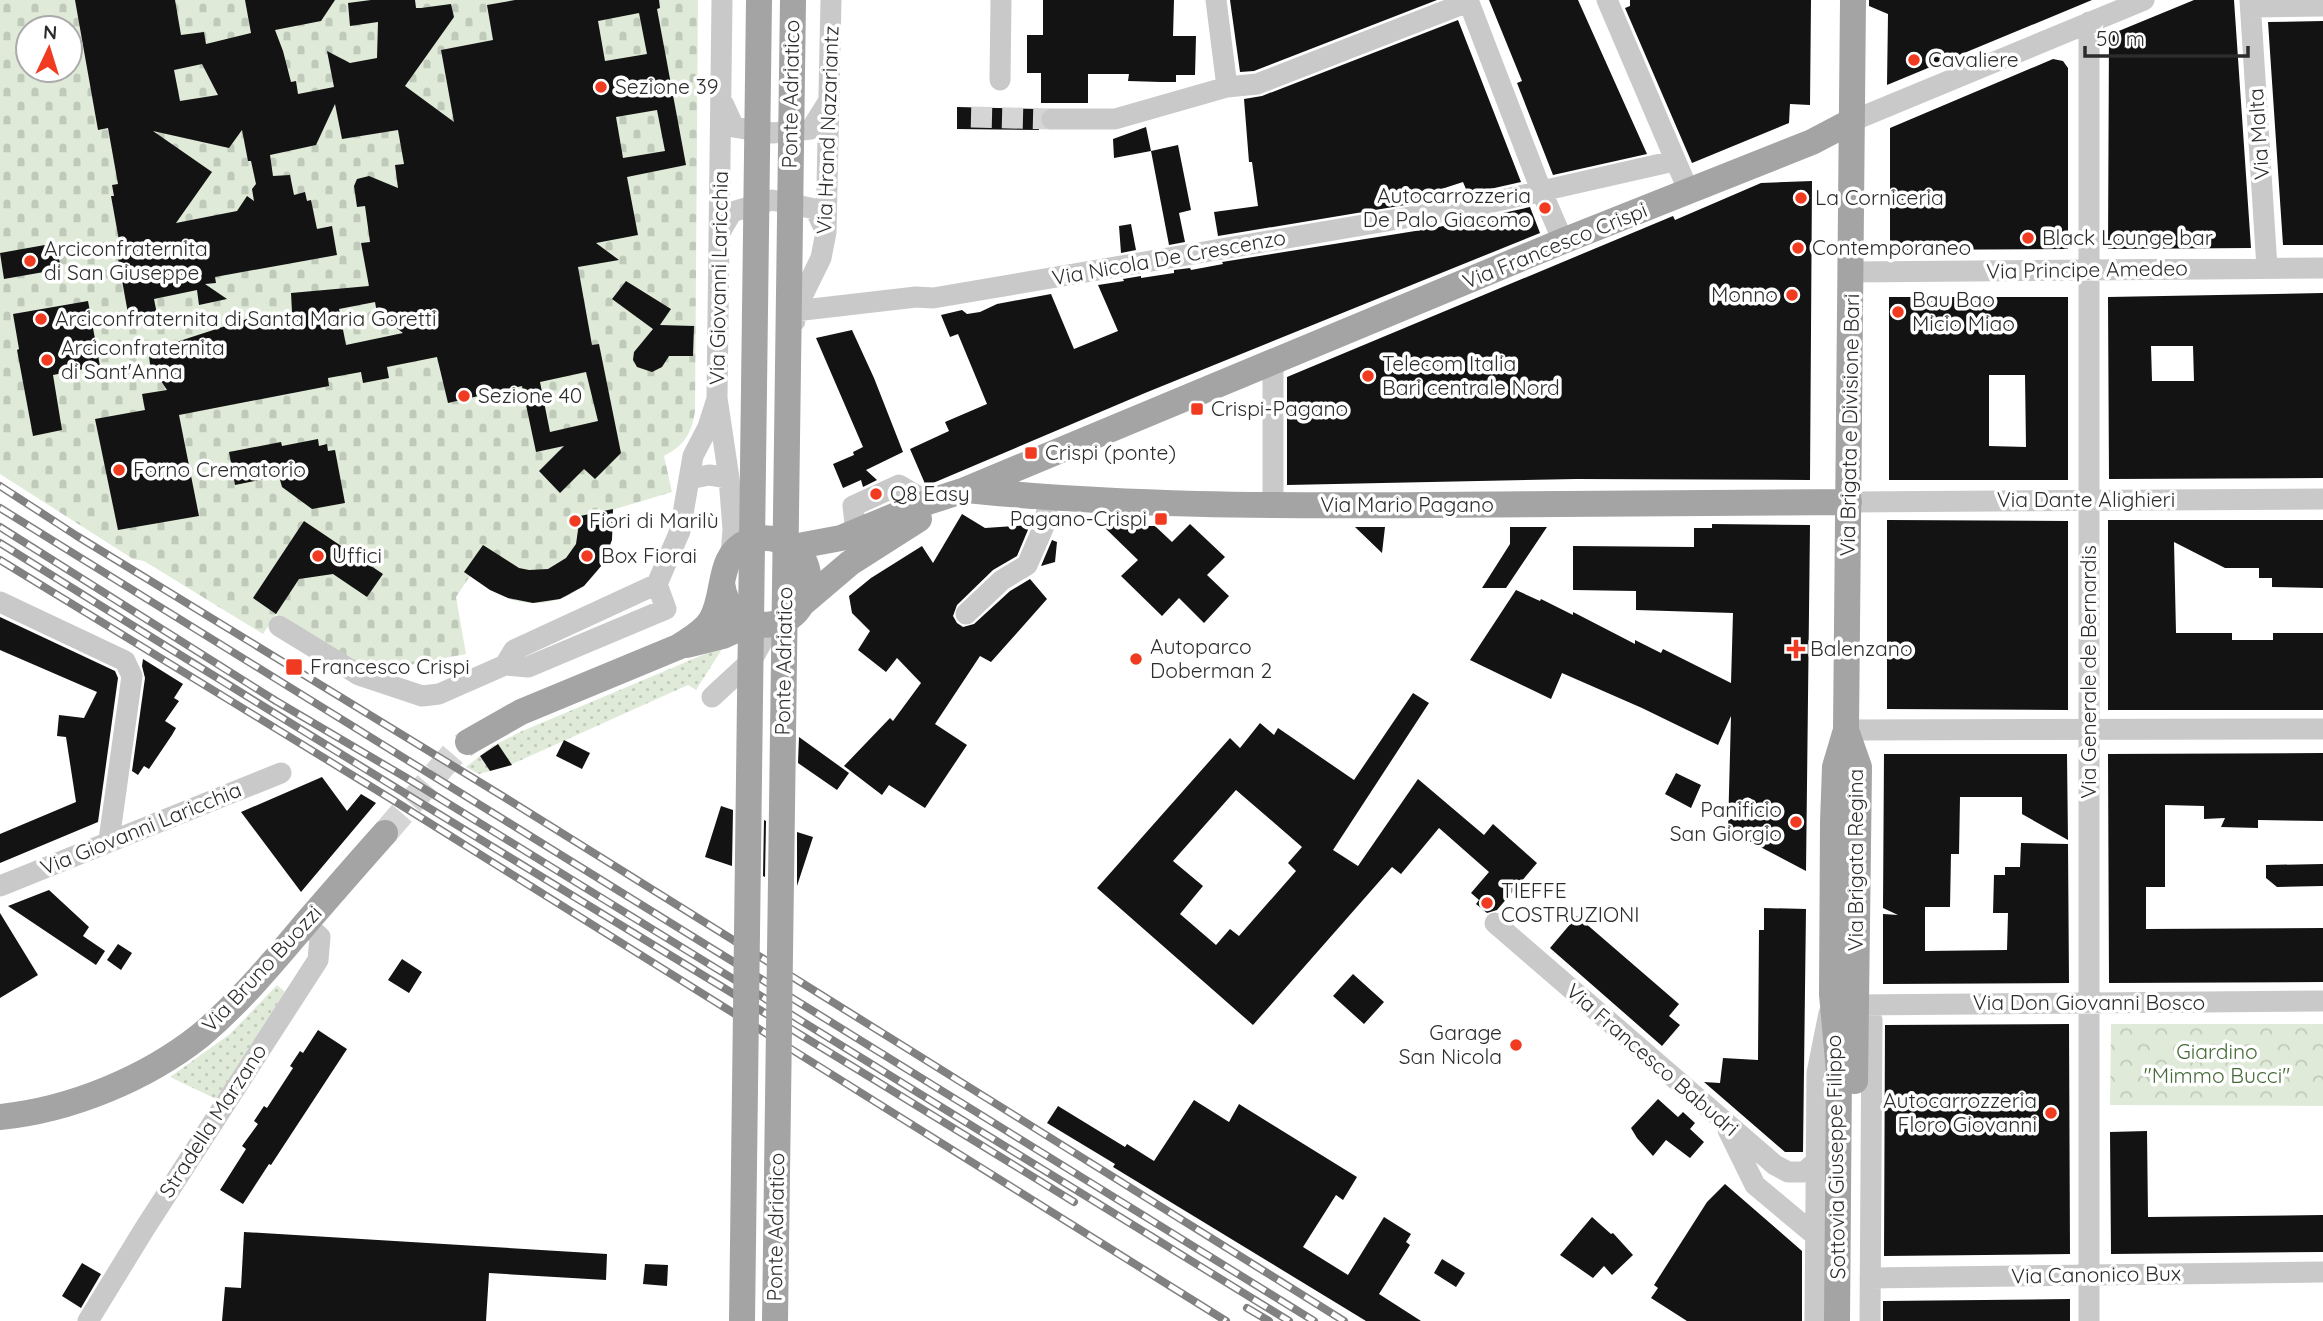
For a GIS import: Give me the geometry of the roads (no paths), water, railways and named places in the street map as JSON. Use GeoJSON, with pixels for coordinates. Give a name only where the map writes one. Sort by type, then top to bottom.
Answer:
{"type":"FeatureCollection","features":[{"type":"Feature","properties":{"kind":"main road","name":"Ponte Adriatico"},"geometry":{"type":"LineString","coordinates":[[742,1321],[759,0]]}},
{"type":"Feature","properties":{"kind":"main road","name":"Ponte Adriatico"},"geometry":{"type":"LineString","coordinates":[[775,1321],[793,0]]}},
{"type":"Feature","properties":{"kind":"main road"},"geometry":{"type":"LineString","coordinates":[[1852,121],[1853,0]]}},
{"type":"Feature","properties":{"kind":"main road","name":"Via Francesco Crispi"},"geometry":{"type":"LineString","coordinates":[[793,547],[841,538],[928,502],[965,490],[1563,241],[1812,142],[1852,121]]}},
{"type":"Feature","properties":{"kind":"main road","name":"Via Brigata e Divisione Bari"},"geometry":{"type":"LineString","coordinates":[[1846,730],[1852,121]]}},
{"type":"Feature","properties":{"kind":"main road","name":"Via Francesco Crispi"},"geometry":{"type":"LineString","coordinates":[[803,603],[850,564],[965,490]]}},
{"type":"Feature","properties":{"kind":"main road","name":"Via Mario Pagano"},"geometry":{"type":"LineString","coordinates":[[965,490],[1049,499],[1273,506],[1849,502]]}},
{"type":"Feature","properties":{"kind":"main road"},"geometry":{"type":"LineString","coordinates":[[468,742],[521,712],[678,647],[788,619],[803,603],[808,590],[808,572],[801,556],[793,547],[779,540],[759,538],[745,543],[731,555],[723,573],[711,620],[701,631],[678,647]]}},
{"type":"Feature","properties":{"kind":"main road"},"geometry":{"type":"LineString","coordinates":[[722,583],[729,604],[740,617],[761,624]]}},
{"type":"Feature","properties":{"kind":"main road","name":"Via Brigata Regina"},"geometry":{"type":"LineString","coordinates":[[1844,999],[1835,767],[1846,730]]}},
{"type":"Feature","properties":{"kind":"main road","name":"Via Bruno Buozzi"},"geometry":{"type":"LineString","coordinates":[[0,1117],[58,1106],[106,1089],[149,1069],[199,1036],[234,1005],[281,955],[384,833]]}},
{"type":"Feature","properties":{"kind":"main road","name":"Sottovia Giuseppe Filippo"},"geometry":{"type":"LineString","coordinates":[[1837,1321],[1839,1072],[1844,999]]}},
{"type":"Feature","properties":{"kind":"main road","name":"Sottovia Giuseppe Filippo"},"geometry":{"type":"LineString","coordinates":[[1844,999],[1853,1321]]}},
{"type":"Feature","properties":{"kind":"street","name":"Via Giovanni Laricchia"},"geometry":{"type":"LineString","coordinates":[[722,0],[717,398],[729,478],[733,529],[731,555]]}},
{"type":"Feature","properties":{"kind":"street","name":"Via Hrand Nazariantz"},"geometry":{"type":"LineString","coordinates":[[793,547],[795,311],[821,258],[826,232],[831,0]]}},
{"type":"Feature","properties":{"kind":"street"},"geometry":{"type":"LineString","coordinates":[[1000,80],[1001,0]]}},
{"type":"Feature","properties":{"kind":"street"},"geometry":{"type":"LineString","coordinates":[[1216,0],[1227,87]]}},
{"type":"Feature","properties":{"kind":"street"},"geometry":{"type":"LineString","coordinates":[[1607,0],[1689,192]]}},
{"type":"Feature","properties":{"kind":"street","name":"Via Francesco Crispi"},"geometry":{"type":"LineString","coordinates":[[1852,121],[2100,12],[2144,0]]}},
{"type":"Feature","properties":{"kind":"street"},"geometry":{"type":"LineString","coordinates":[[1052,119],[1115,119],[1227,87],[1257,84],[1468,1],[1563,241]]}},
{"type":"Feature","properties":{"kind":"street"},"geometry":{"type":"LineString","coordinates":[[2250,4],[2323,6]]}},
{"type":"Feature","properties":{"kind":"street","name":"Via Malta"},"geometry":{"type":"LineString","coordinates":[[2250,4],[2267,268]]}},
{"type":"Feature","properties":{"kind":"street","name":"Via Generale de Bernardis"},"geometry":{"type":"LineString","coordinates":[[2089,1321],[2088,270],[2100,12]]}},
{"type":"Feature","properties":{"kind":"street"},"geometry":{"type":"LineString","coordinates":[[721,98],[734,127],[773,133],[811,129],[829,101]]}},
{"type":"Feature","properties":{"kind":"street","name":"Via Nicola De Crescenzo"},"geometry":{"type":"LineString","coordinates":[[795,311],[916,297],[933,298],[1475,206],[1674,161]]}},
{"type":"Feature","properties":{"kind":"street"},"geometry":{"type":"LineString","coordinates":[[719,233],[732,212],[772,200],[815,209],[826,232]]}},
{"type":"Feature","properties":{"kind":"street","name":"Via Principe Amedeo"},"geometry":{"type":"LineString","coordinates":[[1851,272],[2323,268]]}},
{"type":"Feature","properties":{"kind":"street"},"geometry":{"type":"LineString","coordinates":[[1273,362],[1273,506]]}},
{"type":"Feature","properties":{"kind":"street"},"geometry":{"type":"LineString","coordinates":[[279,626],[359,675],[422,696],[439,694],[505,665],[528,667],[666,610],[657,584],[680,531],[693,456],[708,427],[717,398]]}},
{"type":"Feature","properties":{"kind":"street"},"geometry":{"type":"LineString","coordinates":[[690,480],[709,475],[729,478]]}},
{"type":"Feature","properties":{"kind":"street"},"geometry":{"type":"LineString","coordinates":[[966,614],[1002,580],[1027,565],[1044,526],[1049,499]]}},
{"type":"Feature","properties":{"kind":"street","name":"Via Dante Alighieri"},"geometry":{"type":"LineString","coordinates":[[1849,502],[2323,499]]}},
{"type":"Feature","properties":{"kind":"street"},"geometry":{"type":"LineString","coordinates":[[0,602],[125,661],[132,676],[109,840]]}},
{"type":"Feature","properties":{"kind":"street"},"geometry":{"type":"LineString","coordinates":[[712,697],[752,660],[761,624]]}},
{"type":"Feature","properties":{"kind":"street"},"geometry":{"type":"LineString","coordinates":[[1846,730],[2323,729]]}},
{"type":"Feature","properties":{"kind":"street","name":"Via Giovanni Laricchia"},"geometry":{"type":"LineString","coordinates":[[0,886],[281,773]]}},
{"type":"Feature","properties":{"kind":"street","name":"Stradella Marzano"},"geometry":{"type":"LineString","coordinates":[[88,1321],[318,960],[320,937],[306,923]]}},
{"type":"Feature","properties":{"kind":"street","name":"Via Francesco Babudri"},"geometry":{"type":"LineString","coordinates":[[1495,923],[1774,1165],[1788,1172],[1804,1172],[1816,1161]]}},
{"type":"Feature","properties":{"kind":"street"},"geometry":{"type":"LineString","coordinates":[[1815,1321],[1817,1073],[1844,999],[1872,1020],[1870,1321]]}},
{"type":"Feature","properties":{"kind":"street","name":"Via Don Giovanni Bosco"},"geometry":{"type":"LineString","coordinates":[[1844,999],[2089,1003],[2323,1001]]}},
{"type":"Feature","properties":{"kind":"street"},"geometry":{"type":"LineString","coordinates":[[1724,1122],[1755,1185],[1816,1236]]}},
{"type":"Feature","properties":{"kind":"street","name":"Via Canonico Bux"},"geometry":{"type":"LineString","coordinates":[[1870,1278],[2323,1272]]}},
{"type":"Feature","properties":{"kind":"tunnel"},"geometry":{"type":"LineString","coordinates":[[971,117],[1052,119]]}},
{"type":"Feature","properties":{"kind":"tunnel"},"geometry":{"type":"LineString","coordinates":[[385,833],[453,754],[468,742]]}},
{"type":"Feature","properties":{"kind":"railway"},"geometry":{"type":"LineString","coordinates":[[0,486],[1344,1321]]}},
{"type":"Feature","properties":{"kind":"railway"},"geometry":{"type":"LineString","coordinates":[[0,508],[1314,1321]]}},
{"type":"Feature","properties":{"kind":"railway"},"geometry":{"type":"LineString","coordinates":[[0,527],[276,701],[405,777],[1289,1321]]}},
{"type":"Feature","properties":{"kind":"railway"},"geometry":{"type":"LineString","coordinates":[[0,543],[1074,1202]]}},
{"type":"Feature","properties":{"kind":"railway"},"geometry":{"type":"LineString","coordinates":[[0,560],[388,797],[1226,1321]]}},
{"type":"Feature","properties":{"kind":"railway"},"geometry":{"type":"LineString","coordinates":[[1247,1308],[1269,1321]]}},
{"type":"Feature","properties":{"kind":"place","name":"Cavaliere"},"geometry":{"type":"Point","coordinates":[1914,60]}},
{"type":"Feature","properties":{"kind":"place","name":"Sezione 39"},"geometry":{"type":"Point","coordinates":[601,87]}},
{"type":"Feature","properties":{"kind":"place","name":"La Corniceria"},"geometry":{"type":"Point","coordinates":[1801,198]}},
{"type":"Feature","properties":{"kind":"place","name":"Autocarrozzeria De Palo Giacomo"},"geometry":{"type":"Point","coordinates":[1545,208]}},
{"type":"Feature","properties":{"kind":"place","name":"Black Lounge bar"},"geometry":{"type":"Point","coordinates":[2028,238]}},
{"type":"Feature","properties":{"kind":"place","name":"Contemporaneo"},"geometry":{"type":"Point","coordinates":[1798,248]}},
{"type":"Feature","properties":{"kind":"place","name":"Arciconfraternita di San Giuseppe"},"geometry":{"type":"Point","coordinates":[30,261]}},
{"type":"Feature","properties":{"kind":"place","name":"Monno"},"geometry":{"type":"Point","coordinates":[1792,295]}},
{"type":"Feature","properties":{"kind":"place","name":"Bau Bao Micio Miao"},"geometry":{"type":"Point","coordinates":[1898,312]}},
{"type":"Feature","properties":{"kind":"place","name":"Arciconfraternita di Santa Maria Goretti"},"geometry":{"type":"Point","coordinates":[41,319]}},
{"type":"Feature","properties":{"kind":"place","name":"Arciconfraternita di Sant'Anna"},"geometry":{"type":"Point","coordinates":[47,360]}},
{"type":"Feature","properties":{"kind":"place","name":"Telecom Italia Bari centrale Nord"},"geometry":{"type":"Point","coordinates":[1368,376]}},
{"type":"Feature","properties":{"kind":"place","name":"Sezione 40"},"geometry":{"type":"Point","coordinates":[464,396]}},
{"type":"Feature","properties":{"kind":"place","name":"Crispi-Pagano"},"geometry":{"type":"Point","coordinates":[1197,409]}},
{"type":"Feature","properties":{"kind":"place","name":"Crispi (ponte)"},"geometry":{"type":"Point","coordinates":[1031,453]}},
{"type":"Feature","properties":{"kind":"place","name":"Forno Crematorio"},"geometry":{"type":"Point","coordinates":[119,470]}},
{"type":"Feature","properties":{"kind":"place","name":"Q8 Easy"},"geometry":{"type":"Point","coordinates":[876,494]}},
{"type":"Feature","properties":{"kind":"place","name":"Pagano-Crispi"},"geometry":{"type":"Point","coordinates":[1161,519]}},
{"type":"Feature","properties":{"kind":"place","name":"Fiori di Marilù"},"geometry":{"type":"Point","coordinates":[575,521]}},
{"type":"Feature","properties":{"kind":"place","name":"Uffici"},"geometry":{"type":"Point","coordinates":[318,556]}},
{"type":"Feature","properties":{"kind":"place","name":"Box Fiorai"},"geometry":{"type":"Point","coordinates":[587,556]}},
{"type":"Feature","properties":{"kind":"place","name":"Balenzano"},"geometry":{"type":"Point","coordinates":[1796,649]}},
{"type":"Feature","properties":{"kind":"place","name":"Autoparco Doberman 2"},"geometry":{"type":"Point","coordinates":[1136,659]}},
{"type":"Feature","properties":{"kind":"place","name":"Francesco Crispi"},"geometry":{"type":"Point","coordinates":[294,667]}},
{"type":"Feature","properties":{"kind":"place","name":"Panificio San Giorgio"},"geometry":{"type":"Point","coordinates":[1796,822]}},
{"type":"Feature","properties":{"kind":"place","name":"TIEFFE COSTRUZIONI"},"geometry":{"type":"Point","coordinates":[1487,903]}},
{"type":"Feature","properties":{"kind":"place","name":"Garage San Nicola"},"geometry":{"type":"Point","coordinates":[1516,1045]}},
{"type":"Feature","properties":{"kind":"place","name":"Autocarrozzeria Floro Giovanni"},"geometry":{"type":"Point","coordinates":[2051,1113]}},
{"type":"Feature","properties":{"kind":"park label","name":"Giardino \"Mimmo Bucci\""},"geometry":{"type":"Point","coordinates":[2217,1064]}}]}
